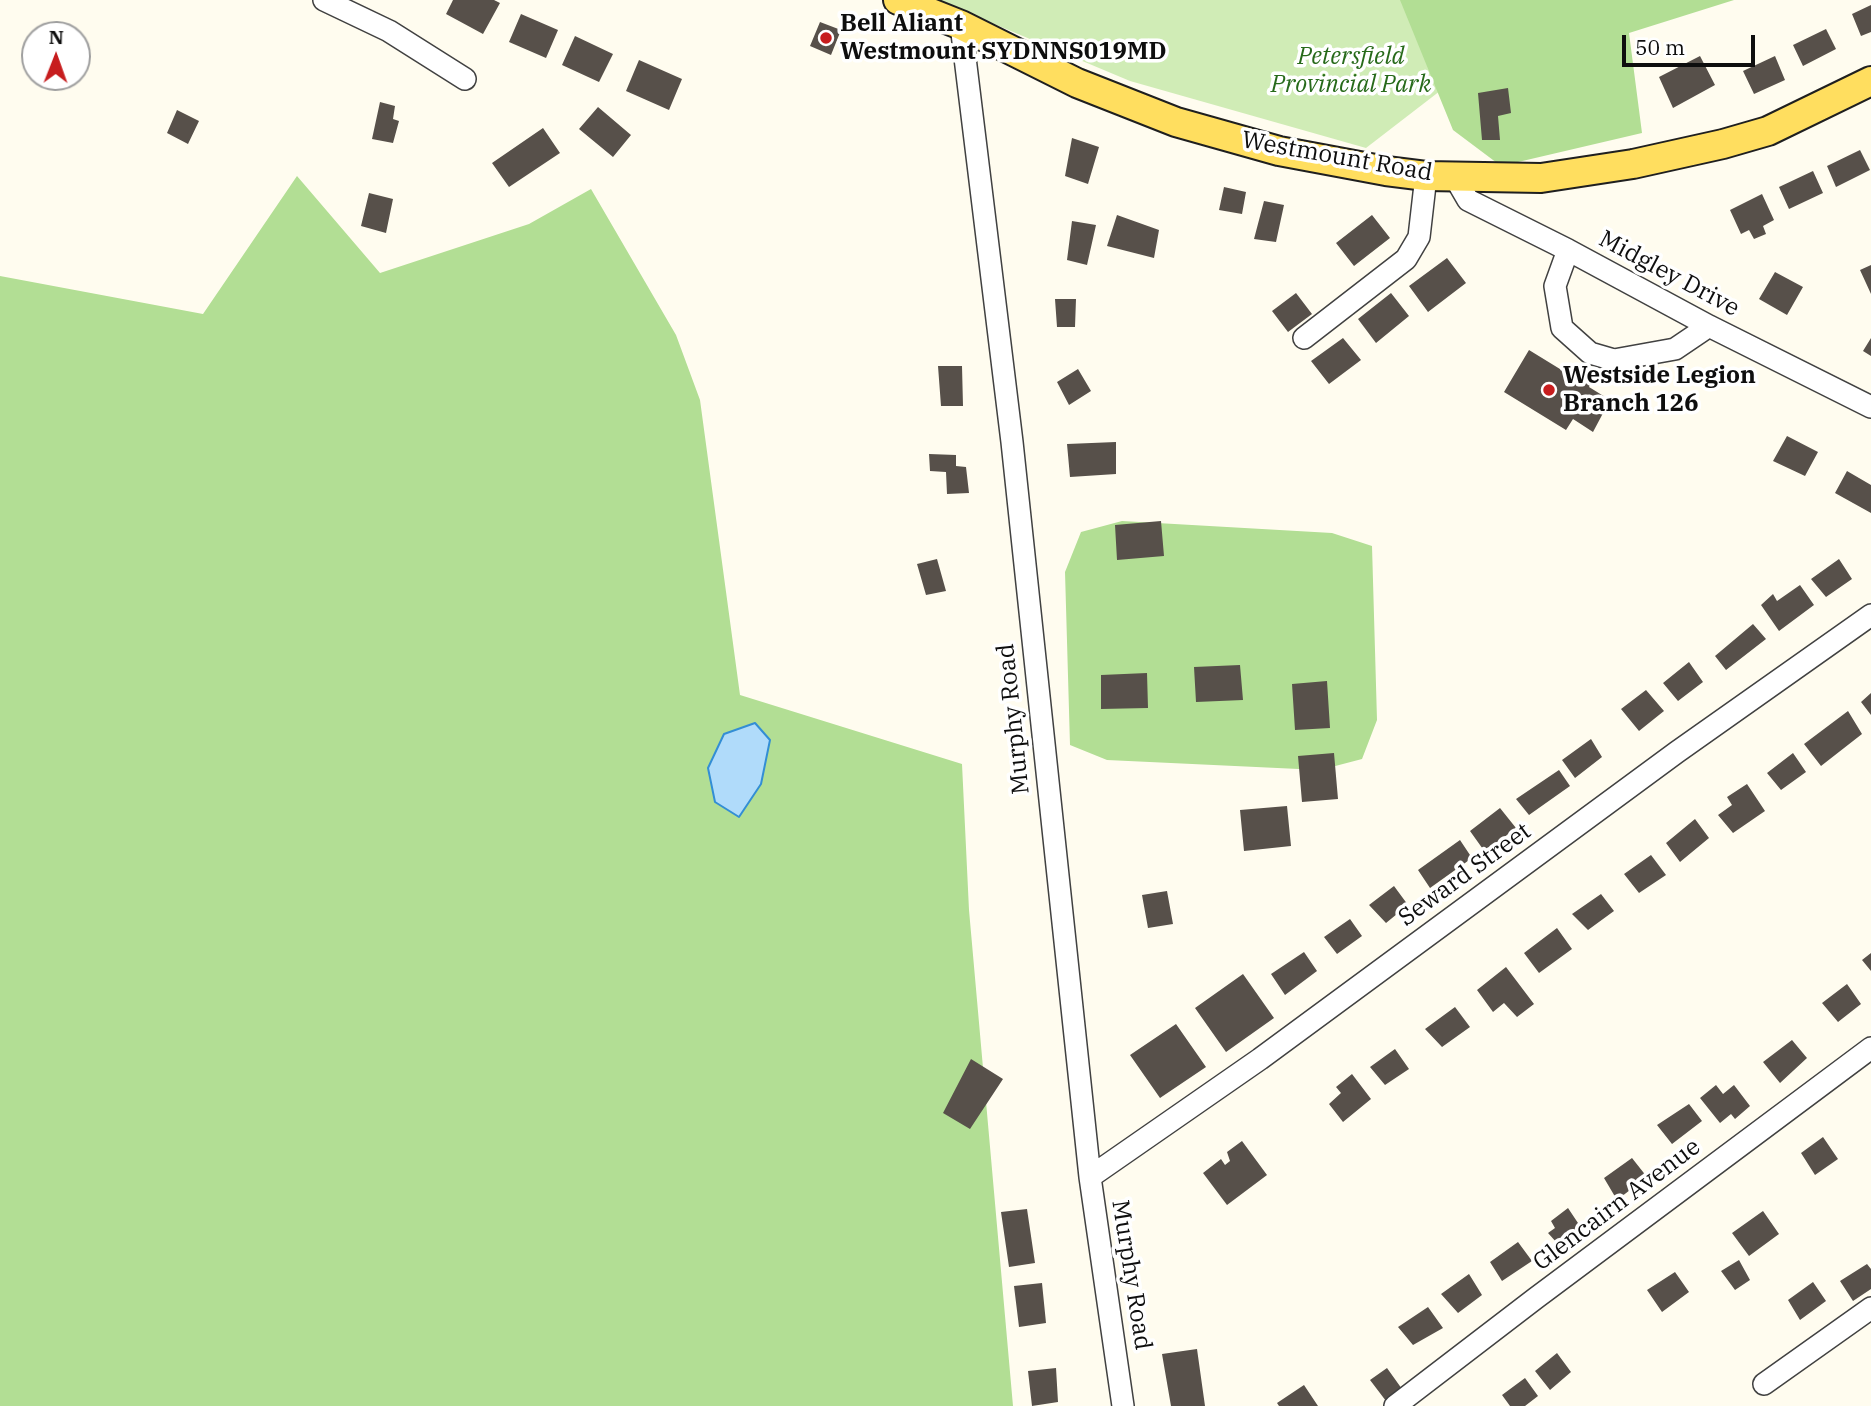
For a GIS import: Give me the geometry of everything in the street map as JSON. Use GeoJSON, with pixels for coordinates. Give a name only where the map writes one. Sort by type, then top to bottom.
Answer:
{"type":"FeatureCollection","features":[{"type":"Feature","properties":{"kind":"main road","name":"Westmount Road"},"geometry":{"type":"LineString","coordinates":[[898,0],[961,25],[1077,83],[1176,122],[1279,151],[1426,176],[1553,176],[1633,164],[1723,145],[1768,131],[1871,81]]}},
{"type":"Feature","properties":{"kind":"street"},"geometry":{"type":"LineString","coordinates":[[324,0],[389,31],[465,79]]}},
{"type":"Feature","properties":{"kind":"street","name":"Murphy Road"},"geometry":{"type":"LineString","coordinates":[[961,25],[1012,442],[1090,1177],[1123,1406]]}},
{"type":"Feature","properties":{"kind":"street"},"geometry":{"type":"LineString","coordinates":[[1304,338],[1406,259],[1419,237],[1426,176]]}},
{"type":"Feature","properties":{"kind":"street","name":"Midgley Drive"},"geometry":{"type":"LineString","coordinates":[[1454,176],[1468,200],[1871,407]]}},
{"type":"Feature","properties":{"kind":"street"},"geometry":{"type":"LineString","coordinates":[[1568,250],[1555,286],[1562,328],[1590,353],[1614,360],[1675,349],[1709,326]]}},
{"type":"Feature","properties":{"kind":"street","name":"Seward Street"},"geometry":{"type":"LineString","coordinates":[[1090,1177],[1260,1059],[1676,752],[1871,615]]}},
{"type":"Feature","properties":{"kind":"street","name":"Glencairn Avenue"},"geometry":{"type":"LineString","coordinates":[[1395,1406],[1871,1048]]}},
{"type":"Feature","properties":{"kind":"street"},"geometry":{"type":"LineString","coordinates":[[1764,1384],[1871,1308]]}},
{"type":"Feature","properties":{"kind":"green space","name":"Petersfield Provincial Park"},"geometry":{"type":"Polygon","coordinates":[[[937,0],[1558,0],[1366,148],[1130,81],[937,0]]]}},
{"type":"Feature","properties":{"kind":"green space"},"geometry":{"type":"Polygon","coordinates":[[[1400,0],[1734,0],[1629,33],[1642,133],[1501,166],[1453,130],[1400,0]]]}},
{"type":"Feature","properties":{"kind":"green space"},"geometry":{"type":"Polygon","coordinates":[[[297,176],[380,273],[529,224],[591,189],[676,335],[700,400],[740,695],[962,764],[969,910],[1013,1406],[0,1406],[0,276],[203,314],[297,176]]]}},
{"type":"Feature","properties":{"kind":"green space"},"geometry":{"type":"Polygon","coordinates":[[[1122,521],[1332,533],[1372,546],[1377,720],[1362,759],[1320,770],[1107,760],[1070,745],[1065,572],[1081,532],[1122,521]]]}},
{"type":"Feature","properties":{"kind":"water"},"geometry":{"type":"Polygon","coordinates":[[[755,723],[770,740],[761,784],[739,817],[715,802],[708,768],[724,734],[755,723]]]}},
{"type":"Feature","properties":{"kind":"building"},"geometry":{"type":"Polygon","coordinates":[[[453,0],[494,0],[500,3],[483,34],[446,14],[453,0]]]}},
{"type":"Feature","properties":{"kind":"building"},"geometry":{"type":"Polygon","coordinates":[[[1871,5],[1871,32],[1861,36],[1852,14],[1871,5]]]}},
{"type":"Feature","properties":{"kind":"building"},"geometry":{"type":"Polygon","coordinates":[[[521,14],[558,30],[546,58],[509,42],[521,14]]]}},
{"type":"Feature","properties":{"kind":"building","name":"Bell Aliant Westmount SYDNNS019MD"},"geometry":{"type":"Polygon","coordinates":[[[820,22],[841,30],[831,55],[810,46],[820,22]]]}},
{"type":"Feature","properties":{"kind":"building"},"geometry":{"type":"Polygon","coordinates":[[[1826,29],[1836,49],[1803,66],[1793,45],[1826,29]]]}},
{"type":"Feature","properties":{"kind":"building"},"geometry":{"type":"Polygon","coordinates":[[[575,36],[613,54],[599,82],[562,65],[575,36]]]}},
{"type":"Feature","properties":{"kind":"building"},"geometry":{"type":"Polygon","coordinates":[[[1700,56],[1715,85],[1673,108],[1659,77],[1700,56]]]}},
{"type":"Feature","properties":{"kind":"building"},"geometry":{"type":"Polygon","coordinates":[[[1775,56],[1785,80],[1754,94],[1743,71],[1775,56]]]}},
{"type":"Feature","properties":{"kind":"building"},"geometry":{"type":"Polygon","coordinates":[[[639,60],[682,79],[669,110],[626,91],[639,60]]]}},
{"type":"Feature","properties":{"kind":"building"},"geometry":{"type":"Polygon","coordinates":[[[1508,88],[1511,113],[1498,116],[1500,140],[1482,140],[1478,93],[1508,88]]]}},
{"type":"Feature","properties":{"kind":"building"},"geometry":{"type":"Polygon","coordinates":[[[380,102],[395,106],[393,119],[399,121],[393,143],[372,139],[380,102]]]}},
{"type":"Feature","properties":{"kind":"building"},"geometry":{"type":"Polygon","coordinates":[[[598,107],[631,135],[613,157],[579,129],[598,107]]]}},
{"type":"Feature","properties":{"kind":"building"},"geometry":{"type":"Polygon","coordinates":[[[177,110],[199,121],[188,144],[167,133],[177,110]]]}},
{"type":"Feature","properties":{"kind":"building"},"geometry":{"type":"Polygon","coordinates":[[[543,128],[560,153],[509,187],[492,163],[543,128]]]}},
{"type":"Feature","properties":{"kind":"building"},"geometry":{"type":"Polygon","coordinates":[[[1072,138],[1099,147],[1088,184],[1065,176],[1072,138]]]}},
{"type":"Feature","properties":{"kind":"building"},"geometry":{"type":"Polygon","coordinates":[[[1860,150],[1870,170],[1836,187],[1827,166],[1860,150]]]}},
{"type":"Feature","properties":{"kind":"building"},"geometry":{"type":"Polygon","coordinates":[[[1813,171],[1823,193],[1789,209],[1779,187],[1813,171]]]}},
{"type":"Feature","properties":{"kind":"building"},"geometry":{"type":"Polygon","coordinates":[[[1224,187],[1246,192],[1242,214],[1219,210],[1224,187]]]}},
{"type":"Feature","properties":{"kind":"building"},"geometry":{"type":"Polygon","coordinates":[[[369,193],[393,199],[386,233],[361,226],[369,193]]]}},
{"type":"Feature","properties":{"kind":"building"},"geometry":{"type":"Polygon","coordinates":[[[1762,194],[1774,220],[1763,226],[1766,234],[1754,239],[1749,230],[1741,234],[1730,210],[1762,194]]]}},
{"type":"Feature","properties":{"kind":"building"},"geometry":{"type":"Polygon","coordinates":[[[1264,201],[1284,205],[1276,242],[1254,239],[1264,201]]]}},
{"type":"Feature","properties":{"kind":"building"},"geometry":{"type":"Polygon","coordinates":[[[1117,215],[1159,230],[1154,258],[1107,246],[1117,215]]]}},
{"type":"Feature","properties":{"kind":"building"},"geometry":{"type":"Polygon","coordinates":[[[1372,215],[1390,238],[1354,266],[1336,243],[1372,215]]]}},
{"type":"Feature","properties":{"kind":"building"},"geometry":{"type":"Polygon","coordinates":[[[1072,221],[1096,225],[1087,265],[1067,260],[1072,221]]]}},
{"type":"Feature","properties":{"kind":"building"},"geometry":{"type":"Polygon","coordinates":[[[1447,258],[1466,283],[1428,312],[1409,286],[1447,258]]]}},
{"type":"Feature","properties":{"kind":"building"},"geometry":{"type":"Polygon","coordinates":[[[1871,265],[1871,294],[1860,270],[1871,265]]]}},
{"type":"Feature","properties":{"kind":"building"},"geometry":{"type":"Polygon","coordinates":[[[1775,272],[1803,287],[1787,315],[1759,299],[1775,272]]]}},
{"type":"Feature","properties":{"kind":"building"},"geometry":{"type":"Polygon","coordinates":[[[1296,293],[1312,314],[1288,332],[1272,311],[1296,293]]]}},
{"type":"Feature","properties":{"kind":"building"},"geometry":{"type":"Polygon","coordinates":[[[1391,293],[1409,316],[1376,343],[1358,319],[1391,293]]]}},
{"type":"Feature","properties":{"kind":"building"},"geometry":{"type":"Polygon","coordinates":[[[1055,299],[1076,299],[1075,327],[1057,327],[1055,299]]]}},
{"type":"Feature","properties":{"kind":"building"},"geometry":{"type":"Polygon","coordinates":[[[1343,338],[1361,360],[1329,384],[1311,361],[1343,338]]]}},
{"type":"Feature","properties":{"kind":"building"},"geometry":{"type":"Polygon","coordinates":[[[1871,338],[1871,356],[1863,351],[1871,338]]]}},
{"type":"Feature","properties":{"kind":"building","name":"Westside Legion Branch 126"},"geometry":{"type":"Polygon","coordinates":[[[1529,350],[1573,377],[1577,370],[1593,379],[1589,387],[1610,400],[1593,432],[1573,419],[1566,430],[1504,392],[1529,350]]]}},
{"type":"Feature","properties":{"kind":"building"},"geometry":{"type":"Polygon","coordinates":[[[938,366],[962,366],[963,406],[941,406],[938,366]]]}},
{"type":"Feature","properties":{"kind":"building"},"geometry":{"type":"Polygon","coordinates":[[[1078,369],[1091,391],[1069,405],[1057,382],[1078,369]]]}},
{"type":"Feature","properties":{"kind":"building"},"geometry":{"type":"Polygon","coordinates":[[[1787,436],[1818,452],[1805,476],[1773,461],[1787,436]]]}},
{"type":"Feature","properties":{"kind":"building"},"geometry":{"type":"Polygon","coordinates":[[[1116,442],[1116,474],[1070,477],[1067,444],[1116,442]]]}},
{"type":"Feature","properties":{"kind":"building"},"geometry":{"type":"Polygon","coordinates":[[[929,454],[956,455],[956,466],[966,467],[969,493],[947,494],[946,472],[930,471],[929,454]]]}},
{"type":"Feature","properties":{"kind":"building"},"geometry":{"type":"Polygon","coordinates":[[[1847,471],[1871,485],[1871,513],[1835,493],[1847,471]]]}},
{"type":"Feature","properties":{"kind":"building"},"geometry":{"type":"Polygon","coordinates":[[[1161,521],[1164,556],[1117,560],[1115,525],[1161,521]]]}},
{"type":"Feature","properties":{"kind":"building"},"geometry":{"type":"Polygon","coordinates":[[[937,559],[946,591],[926,595],[917,564],[937,559]]]}},
{"type":"Feature","properties":{"kind":"building"},"geometry":{"type":"Polygon","coordinates":[[[1839,559],[1852,579],[1826,597],[1811,579],[1839,559]]]}},
{"type":"Feature","properties":{"kind":"building"},"geometry":{"type":"Polygon","coordinates":[[[1800,585],[1814,605],[1779,631],[1761,605],[1773,594],[1777,601],[1800,585]]]}},
{"type":"Feature","properties":{"kind":"building"},"geometry":{"type":"Polygon","coordinates":[[[1753,624],[1766,639],[1726,670],[1715,656],[1753,624]]]}},
{"type":"Feature","properties":{"kind":"building"},"geometry":{"type":"Polygon","coordinates":[[[1689,662],[1703,682],[1678,701],[1663,683],[1689,662]]]}},
{"type":"Feature","properties":{"kind":"building"},"geometry":{"type":"Polygon","coordinates":[[[1240,665],[1243,700],[1196,702],[1194,667],[1240,665]]]}},
{"type":"Feature","properties":{"kind":"building"},"geometry":{"type":"Polygon","coordinates":[[[1147,673],[1148,708],[1101,709],[1101,675],[1147,673]]]}},
{"type":"Feature","properties":{"kind":"building"},"geometry":{"type":"Polygon","coordinates":[[[1327,681],[1330,728],[1295,730],[1292,684],[1327,681]]]}},
{"type":"Feature","properties":{"kind":"building"},"geometry":{"type":"Polygon","coordinates":[[[1646,690],[1664,711],[1639,731],[1621,709],[1646,690]]]}},
{"type":"Feature","properties":{"kind":"building"},"geometry":{"type":"Polygon","coordinates":[[[1871,693],[1871,715],[1861,702],[1871,693]]]}},
{"type":"Feature","properties":{"kind":"building"},"geometry":{"type":"Polygon","coordinates":[[[1848,711],[1862,734],[1821,766],[1804,744],[1848,711]]]}},
{"type":"Feature","properties":{"kind":"building"},"geometry":{"type":"Polygon","coordinates":[[[1591,739],[1602,757],[1575,778],[1562,760],[1591,739]]]}},
{"type":"Feature","properties":{"kind":"building"},"geometry":{"type":"Polygon","coordinates":[[[1334,753],[1338,799],[1302,802],[1298,756],[1334,753]]]}},
{"type":"Feature","properties":{"kind":"building"},"geometry":{"type":"Polygon","coordinates":[[[1793,753],[1806,772],[1781,790],[1767,773],[1793,753]]]}},
{"type":"Feature","properties":{"kind":"building"},"geometry":{"type":"Polygon","coordinates":[[[1559,770],[1570,786],[1529,815],[1516,799],[1559,770]]]}},
{"type":"Feature","properties":{"kind":"building"},"geometry":{"type":"Polygon","coordinates":[[[1747,784],[1765,811],[1733,833],[1718,815],[1732,805],[1727,797],[1747,784]]]}},
{"type":"Feature","properties":{"kind":"building"},"geometry":{"type":"Polygon","coordinates":[[[1287,806],[1291,846],[1244,851],[1240,810],[1287,806]]]}},
{"type":"Feature","properties":{"kind":"building"},"geometry":{"type":"Polygon","coordinates":[[[1500,808],[1516,828],[1485,852],[1470,831],[1500,808]]]}},
{"type":"Feature","properties":{"kind":"building"},"geometry":{"type":"Polygon","coordinates":[[[1695,819],[1709,838],[1680,862],[1666,843],[1695,819]]]}},
{"type":"Feature","properties":{"kind":"building"},"geometry":{"type":"Polygon","coordinates":[[[1460,840],[1472,858],[1430,888],[1418,870],[1460,840]]]}},
{"type":"Feature","properties":{"kind":"building"},"geometry":{"type":"Polygon","coordinates":[[[1651,855],[1666,875],[1639,893],[1624,874],[1651,855]]]}},
{"type":"Feature","properties":{"kind":"building"},"geometry":{"type":"Polygon","coordinates":[[[1394,886],[1408,905],[1386,923],[1369,905],[1394,886]]]}},
{"type":"Feature","properties":{"kind":"building"},"geometry":{"type":"Polygon","coordinates":[[[1167,891],[1173,924],[1148,928],[1142,895],[1167,891]]]}},
{"type":"Feature","properties":{"kind":"building"},"geometry":{"type":"Polygon","coordinates":[[[1601,894],[1614,911],[1588,930],[1572,914],[1601,894]]]}},
{"type":"Feature","properties":{"kind":"building"},"geometry":{"type":"Polygon","coordinates":[[[1350,919],[1362,936],[1337,954],[1324,937],[1350,919]]]}},
{"type":"Feature","properties":{"kind":"building"},"geometry":{"type":"Polygon","coordinates":[[[1557,928],[1572,949],[1539,973],[1524,953],[1557,928]]]}},
{"type":"Feature","properties":{"kind":"building"},"geometry":{"type":"Polygon","coordinates":[[[1304,952],[1317,971],[1285,995],[1271,974],[1304,952]]]}},
{"type":"Feature","properties":{"kind":"building"},"geometry":{"type":"Polygon","coordinates":[[[1871,953],[1871,971],[1862,960],[1871,953]]]}},
{"type":"Feature","properties":{"kind":"building"},"geometry":{"type":"Polygon","coordinates":[[[1506,967],[1534,1004],[1517,1017],[1504,1003],[1493,1012],[1477,990],[1506,967]]]}},
{"type":"Feature","properties":{"kind":"building"},"geometry":{"type":"Polygon","coordinates":[[[1243,974],[1274,1018],[1226,1052],[1195,1008],[1243,974]]]}},
{"type":"Feature","properties":{"kind":"building"},"geometry":{"type":"Polygon","coordinates":[[[1847,984],[1861,1004],[1838,1022],[1822,1003],[1847,984]]]}},
{"type":"Feature","properties":{"kind":"building"},"geometry":{"type":"Polygon","coordinates":[[[1455,1007],[1470,1027],[1442,1047],[1425,1029],[1455,1007]]]}},
{"type":"Feature","properties":{"kind":"building"},"geometry":{"type":"Polygon","coordinates":[[[1176,1024],[1206,1067],[1160,1098],[1130,1055],[1176,1024]]]}},
{"type":"Feature","properties":{"kind":"building"},"geometry":{"type":"Polygon","coordinates":[[[1792,1040],[1807,1058],[1780,1083],[1763,1062],[1792,1040]]]}},
{"type":"Feature","properties":{"kind":"building"},"geometry":{"type":"Polygon","coordinates":[[[1395,1049],[1409,1069],[1385,1085],[1370,1067],[1395,1049]]]}},
{"type":"Feature","properties":{"kind":"building"},"geometry":{"type":"Polygon","coordinates":[[[971,1059],[1003,1079],[970,1129],[943,1113],[971,1059]]]}},
{"type":"Feature","properties":{"kind":"building"},"geometry":{"type":"Polygon","coordinates":[[[1352,1074],[1371,1099],[1343,1122],[1329,1104],[1341,1093],[1336,1087],[1352,1074]]]}},
{"type":"Feature","properties":{"kind":"building"},"geometry":{"type":"Polygon","coordinates":[[[1716,1085],[1723,1094],[1734,1085],[1750,1106],[1735,1119],[1731,1114],[1720,1123],[1700,1098],[1716,1085]]]}},
{"type":"Feature","properties":{"kind":"building"},"geometry":{"type":"Polygon","coordinates":[[[1689,1104],[1702,1121],[1672,1144],[1657,1125],[1689,1104]]]}},
{"type":"Feature","properties":{"kind":"building"},"geometry":{"type":"Polygon","coordinates":[[[1823,1137],[1838,1159],[1815,1175],[1801,1153],[1823,1137]]]}},
{"type":"Feature","properties":{"kind":"building"},"geometry":{"type":"Polygon","coordinates":[[[1242,1141],[1267,1175],[1227,1205],[1203,1173],[1221,1159],[1225,1165],[1230,1161],[1227,1152],[1242,1141]]]}},
{"type":"Feature","properties":{"kind":"building"},"geometry":{"type":"Polygon","coordinates":[[[1632,1158],[1647,1177],[1617,1200],[1604,1178],[1632,1158]]]}},
{"type":"Feature","properties":{"kind":"building"},"geometry":{"type":"Polygon","coordinates":[[[1568,1208],[1580,1226],[1557,1243],[1548,1233],[1555,1228],[1551,1221],[1568,1208]]]}},
{"type":"Feature","properties":{"kind":"building"},"geometry":{"type":"Polygon","coordinates":[[[1027,1209],[1035,1263],[1009,1267],[1001,1212],[1027,1209]]]}},
{"type":"Feature","properties":{"kind":"building"},"geometry":{"type":"Polygon","coordinates":[[[1763,1211],[1779,1234],[1749,1256],[1732,1233],[1763,1211]]]}},
{"type":"Feature","properties":{"kind":"building"},"geometry":{"type":"Polygon","coordinates":[[[1518,1242],[1532,1261],[1502,1281],[1490,1262],[1518,1242]]]}},
{"type":"Feature","properties":{"kind":"building"},"geometry":{"type":"Polygon","coordinates":[[[1739,1260],[1750,1280],[1735,1290],[1721,1271],[1739,1260]]]}},
{"type":"Feature","properties":{"kind":"building"},"geometry":{"type":"Polygon","coordinates":[[[1867,1264],[1871,1269],[1871,1289],[1853,1301],[1840,1281],[1867,1264]]]}},
{"type":"Feature","properties":{"kind":"building"},"geometry":{"type":"Polygon","coordinates":[[[1675,1272],[1689,1292],[1662,1312],[1647,1290],[1675,1272]]]}},
{"type":"Feature","properties":{"kind":"building"},"geometry":{"type":"Polygon","coordinates":[[[1469,1274],[1482,1295],[1458,1313],[1441,1294],[1469,1274]]]}},
{"type":"Feature","properties":{"kind":"building"},"geometry":{"type":"Polygon","coordinates":[[[1813,1282],[1826,1301],[1800,1320],[1788,1300],[1813,1282]]]}},
{"type":"Feature","properties":{"kind":"building"},"geometry":{"type":"Polygon","coordinates":[[[1042,1283],[1046,1323],[1019,1327],[1014,1286],[1042,1283]]]}},
{"type":"Feature","properties":{"kind":"building"},"geometry":{"type":"Polygon","coordinates":[[[1428,1307],[1443,1328],[1413,1345],[1398,1327],[1428,1307]]]}},
{"type":"Feature","properties":{"kind":"building"},"geometry":{"type":"Polygon","coordinates":[[[1197,1349],[1205,1406],[1171,1406],[1162,1354],[1197,1349]]]}},
{"type":"Feature","properties":{"kind":"building"},"geometry":{"type":"Polygon","coordinates":[[[1557,1353],[1571,1372],[1550,1390],[1535,1371],[1557,1353]]]}},
{"type":"Feature","properties":{"kind":"building"},"geometry":{"type":"Polygon","coordinates":[[[1056,1368],[1058,1402],[1032,1406],[1028,1371],[1056,1368]]]}},
{"type":"Feature","properties":{"kind":"building"},"geometry":{"type":"Polygon","coordinates":[[[1387,1368],[1402,1389],[1386,1401],[1370,1380],[1387,1368]]]}},
{"type":"Feature","properties":{"kind":"building"},"geometry":{"type":"Polygon","coordinates":[[[1525,1378],[1538,1396],[1525,1406],[1510,1406],[1502,1395],[1525,1378]]]}},
{"type":"Feature","properties":{"kind":"building"},"geometry":{"type":"Polygon","coordinates":[[[1304,1385],[1318,1406],[1279,1406],[1277,1403],[1304,1385]]]}},
{"type":"Feature","properties":{"kind":"place","name":"Bell Aliant Westmount SYDNNS019MD"},"geometry":{"type":"Point","coordinates":[826,38]}},
{"type":"Feature","properties":{"kind":"place","name":"Westside Legion Branch 126"},"geometry":{"type":"Point","coordinates":[1549,390]}}]}
